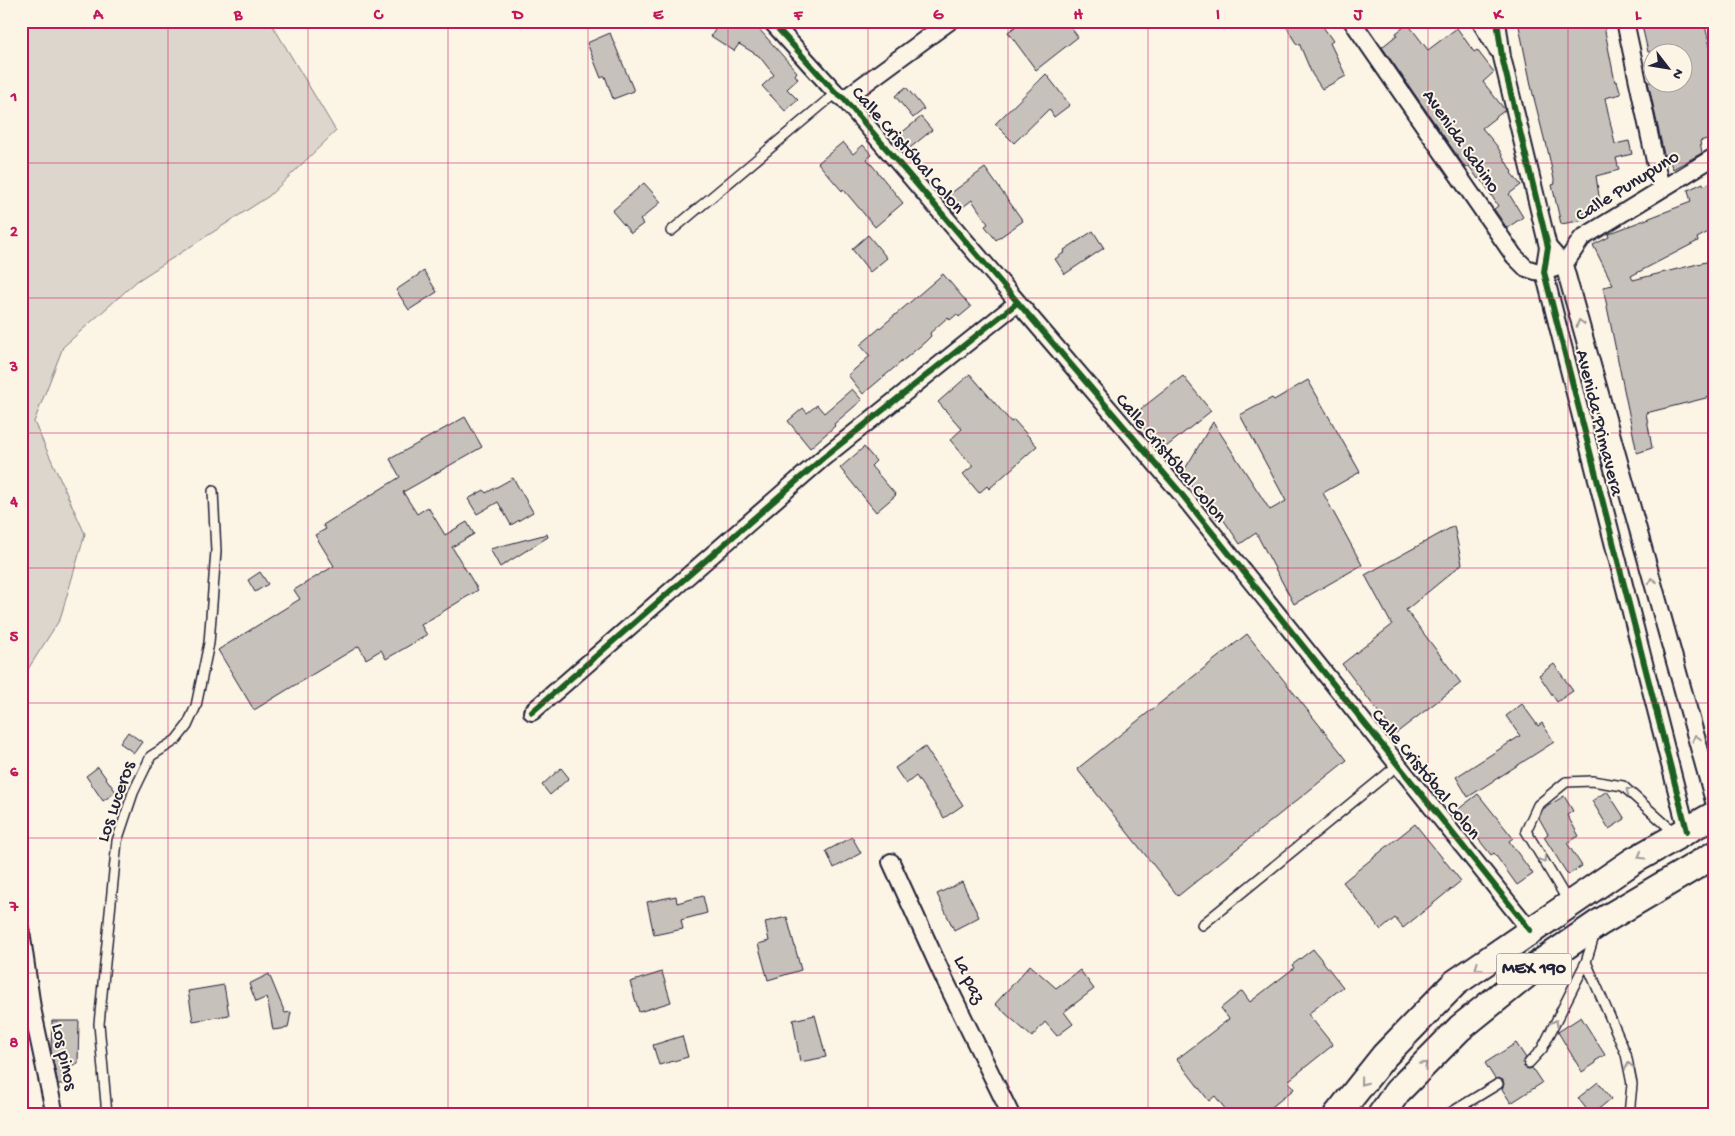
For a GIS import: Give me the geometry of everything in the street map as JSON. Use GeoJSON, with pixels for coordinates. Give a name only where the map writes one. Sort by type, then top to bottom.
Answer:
{"type":"FeatureCollection","features":[{"type":"Feature","properties":{"kind":"main road","name":"MEX 190"},"geometry":{"type":"LineString","coordinates":[[1337,1115],[1384,1056],[1456,983],[1632,861],[1714,815]]}},
{"type":"Feature","properties":{"kind":"main road","name":"MEX 190"},"geometry":{"type":"LineString","coordinates":[[1381,1115],[1397,1092],[1460,1028],[1542,962],[1598,923],[1714,855]]}},
{"type":"Feature","properties":{"kind":"street","name":"Calle Cristóbal Colon"},"geometry":{"type":"LineString","coordinates":[[771,21],[840,96],[1179,491],[1530,930]]}},
{"type":"Feature","properties":{"kind":"street"},"geometry":{"type":"LineString","coordinates":[[840,96],[950,21]]}},
{"type":"Feature","properties":{"kind":"street","name":"Avenida Sabino"},"geometry":{"type":"LineString","coordinates":[[1352,21],[1514,256],[1526,268],[1535,272],[1544,272]]}},
{"type":"Feature","properties":{"kind":"street"},"geometry":{"type":"LineString","coordinates":[[1480,21],[1502,57]]}},
{"type":"Feature","properties":{"kind":"street","name":"Avenida Primavera"},"geometry":{"type":"LineString","coordinates":[[1497,21],[1502,57],[1548,247],[1544,272],[1682,833]]}},
{"type":"Feature","properties":{"kind":"street"},"geometry":{"type":"LineString","coordinates":[[1625,21],[1661,189]]}},
{"type":"Feature","properties":{"kind":"street","name":"Calle Punupuno"},"geometry":{"type":"LineString","coordinates":[[1564,265],[1582,238],[1714,157]]}},
{"type":"Feature","properties":{"kind":"street","name":"Avenida Primavera"},"geometry":{"type":"LineString","coordinates":[[1548,247],[1564,265],[1714,801]]}},
{"type":"Feature","properties":{"kind":"street"},"geometry":{"type":"LineString","coordinates":[[1544,272],[1564,265]]}},
{"type":"Feature","properties":{"kind":"street"},"geometry":{"type":"LineString","coordinates":[[532,712],[823,458],[1017,303]]}},
{"type":"Feature","properties":{"kind":"street","name":"La paz"},"geometry":{"type":"LineString","coordinates":[[891,862],[943,976],[1011,1115]]}},
{"type":"Feature","properties":{"kind":"street","name":"Los pinos"},"geometry":{"type":"LineString","coordinates":[[21,931],[32,1008],[55,1115]]}},
{"type":"Feature","properties":{"kind":"lane"},"geometry":{"type":"LineString","coordinates":[[671,231],[840,96]]}},
{"type":"Feature","properties":{"kind":"lane","name":"Los Luceros"},"geometry":{"type":"LineString","coordinates":[[107,1115],[99,1024],[117,841],[133,793],[151,756],[176,740],[187,726],[196,706],[209,643],[216,550],[212,491]]}},
{"type":"Feature","properties":{"kind":"lane"},"geometry":{"type":"LineString","coordinates":[[1202,925],[1398,765]]}},
{"type":"Feature","properties":{"kind":"lane"},"geometry":{"type":"LineString","coordinates":[[1570,904],[1526,831],[1538,805],[1566,782],[1592,781],[1623,786],[1682,833]]}},
{"type":"Feature","properties":{"kind":"lane"},"geometry":{"type":"LineString","coordinates":[[1529,1064],[1542,1049],[1586,962],[1598,923]]}},
{"type":"Feature","properties":{"kind":"lane"},"geometry":{"type":"LineString","coordinates":[[1586,962],[1626,1054],[1632,1084],[1629,1115]]}},
{"type":"Feature","properties":{"kind":"lane"},"geometry":{"type":"LineString","coordinates":[[1448,1115],[1498,1084]]}},
{"type":"Feature","properties":{"kind":"shaded area"},"geometry":{"type":"Polygon","coordinates":[[[21,21],[270,21],[336,131],[269,196],[137,281],[63,347],[34,422],[85,534],[60,619],[21,680],[21,21]]]}},
{"type":"Feature","properties":{"kind":"building"},"geometry":{"type":"Polygon","coordinates":[[[721,21],[753,21],[760,26],[759,29],[797,72],[795,75],[798,79],[787,89],[798,100],[785,111],[762,86],[774,75],[759,56],[739,44],[734,51],[711,36],[721,21]]]}},
{"type":"Feature","properties":{"kind":"building"},"geometry":{"type":"Polygon","coordinates":[[[1023,21],[1066,21],[1078,37],[1036,70],[1008,32],[1023,21]]]}},
{"type":"Feature","properties":{"kind":"building"},"geometry":{"type":"Polygon","coordinates":[[[1283,21],[1319,21],[1333,41],[1330,43],[1346,76],[1322,89],[1312,74],[1299,43],[1297,45],[1283,21]]]}},
{"type":"Feature","properties":{"kind":"building"},"geometry":{"type":"Polygon","coordinates":[[[1518,21],[1603,21],[1615,82],[1617,81],[1621,94],[1605,98],[1615,144],[1629,141],[1632,154],[1616,158],[1619,170],[1596,176],[1601,209],[1583,213],[1585,220],[1561,224],[1552,185],[1555,184],[1532,90],[1518,21]]]}},
{"type":"Feature","properties":{"kind":"building"},"geometry":{"type":"Polygon","coordinates":[[[1641,21],[1704,21],[1714,64],[1714,137],[1700,141],[1702,153],[1673,169],[1668,158],[1665,159],[1650,92],[1692,92],[1692,42],[1646,42],[1641,21]]]}},
{"type":"Feature","properties":{"kind":"building"},"geometry":{"type":"Polygon","coordinates":[[[1408,24],[1428,50],[1457,28],[1474,52],[1477,50],[1494,72],[1483,82],[1505,110],[1482,128],[1497,146],[1511,173],[1521,185],[1509,194],[1523,217],[1507,228],[1494,209],[1498,206],[1480,177],[1478,179],[1469,166],[1465,167],[1382,47],[1408,24]]]}},
{"type":"Feature","properties":{"kind":"building"},"geometry":{"type":"Polygon","coordinates":[[[610,33],[634,91],[613,99],[605,76],[601,78],[587,43],[610,33]]]}},
{"type":"Feature","properties":{"kind":"building"},"geometry":{"type":"Polygon","coordinates":[[[1046,74],[1070,105],[1054,117],[1049,109],[1014,143],[995,124],[1046,74]]]}},
{"type":"Feature","properties":{"kind":"building"},"geometry":{"type":"Polygon","coordinates":[[[906,87],[924,109],[913,118],[895,96],[906,87]]]}},
{"type":"Feature","properties":{"kind":"building"},"geometry":{"type":"Polygon","coordinates":[[[921,117],[932,130],[905,152],[894,139],[921,117]]]}},
{"type":"Feature","properties":{"kind":"building"},"geometry":{"type":"Polygon","coordinates":[[[843,142],[853,154],[863,145],[872,155],[867,159],[903,203],[875,227],[818,163],[843,142]]]}},
{"type":"Feature","properties":{"kind":"building"},"geometry":{"type":"Polygon","coordinates":[[[985,168],[1023,221],[996,240],[985,226],[988,224],[972,200],[955,213],[943,199],[985,168]]]}},
{"type":"Feature","properties":{"kind":"building"},"geometry":{"type":"Polygon","coordinates":[[[1714,180],[1714,229],[1697,238],[1698,241],[1631,276],[1633,280],[1714,260],[1714,396],[1646,413],[1652,448],[1637,453],[1603,287],[1613,285],[1593,245],[1609,237],[1608,234],[1691,202],[1688,190],[1703,183],[1704,186],[1714,180]]]}},
{"type":"Feature","properties":{"kind":"building"},"geometry":{"type":"Polygon","coordinates":[[[644,183],[661,202],[640,220],[643,224],[631,233],[612,211],[644,183]]]}},
{"type":"Feature","properties":{"kind":"building"},"geometry":{"type":"Polygon","coordinates":[[[1093,231],[1104,248],[1065,274],[1055,259],[1065,252],[1064,250],[1093,231]]]}},
{"type":"Feature","properties":{"kind":"building"},"geometry":{"type":"Polygon","coordinates":[[[868,235],[887,258],[870,272],[852,249],[868,235]]]}},
{"type":"Feature","properties":{"kind":"building"},"geometry":{"type":"Polygon","coordinates":[[[424,271],[437,292],[409,310],[396,290],[424,271]]]}},
{"type":"Feature","properties":{"kind":"building"},"geometry":{"type":"Polygon","coordinates":[[[943,274],[971,307],[959,317],[957,314],[950,320],[948,317],[930,333],[931,336],[925,342],[863,394],[848,375],[870,356],[860,345],[943,274]]]}},
{"type":"Feature","properties":{"kind":"building"},"geometry":{"type":"Polygon","coordinates":[[[970,374],[1011,422],[1014,420],[1037,446],[989,489],[987,486],[979,493],[963,474],[973,466],[950,440],[962,429],[938,402],[970,374]]]}},
{"type":"Feature","properties":{"kind":"building"},"geometry":{"type":"Polygon","coordinates":[[[1183,376],[1211,411],[1161,451],[1133,415],[1183,376]]]}},
{"type":"Feature","properties":{"kind":"building"},"geometry":{"type":"Polygon","coordinates":[[[1308,380],[1360,472],[1323,493],[1362,565],[1294,604],[1256,533],[1240,544],[1221,516],[1217,519],[1182,474],[1213,422],[1270,510],[1286,501],[1240,415],[1272,398],[1274,400],[1308,380]]]}},
{"type":"Feature","properties":{"kind":"building"},"geometry":{"type":"Polygon","coordinates":[[[852,389],[862,400],[810,448],[788,421],[803,408],[807,413],[817,405],[824,413],[852,389]]]}},
{"type":"Feature","properties":{"kind":"building"},"geometry":{"type":"Polygon","coordinates":[[[465,417],[482,447],[403,492],[417,514],[428,507],[445,535],[467,522],[474,534],[452,547],[478,590],[421,625],[427,635],[386,659],[381,650],[366,659],[359,646],[254,710],[218,650],[300,599],[294,590],[334,566],[315,535],[326,529],[323,525],[400,477],[390,459],[465,417]]]}},
{"type":"Feature","properties":{"kind":"building"},"geometry":{"type":"Polygon","coordinates":[[[864,447],[876,461],[871,466],[896,495],[876,512],[840,468],[864,447]]]}},
{"type":"Feature","properties":{"kind":"building"},"geometry":{"type":"Polygon","coordinates":[[[513,478],[533,512],[511,525],[498,502],[477,514],[468,499],[484,490],[486,493],[513,478]]]}},
{"type":"Feature","properties":{"kind":"building"},"geometry":{"type":"Polygon","coordinates":[[[1454,526],[1462,564],[1406,610],[1461,683],[1395,734],[1342,664],[1392,625],[1365,575],[1454,526]]]}},
{"type":"Feature","properties":{"kind":"building"},"geometry":{"type":"Polygon","coordinates":[[[547,534],[548,537],[500,567],[490,549],[547,534]]]}},
{"type":"Feature","properties":{"kind":"building"},"geometry":{"type":"Polygon","coordinates":[[[260,572],[268,584],[255,592],[248,580],[260,572]]]}},
{"type":"Feature","properties":{"kind":"building"},"geometry":{"type":"Polygon","coordinates":[[[1247,634],[1347,760],[1178,896],[1077,769],[1247,634]]]}},
{"type":"Feature","properties":{"kind":"building"},"geometry":{"type":"Polygon","coordinates":[[[1554,664],[1573,691],[1557,702],[1539,675],[1554,664]]]}},
{"type":"Feature","properties":{"kind":"building"},"geometry":{"type":"Polygon","coordinates":[[[1522,704],[1538,726],[1542,723],[1554,742],[1468,797],[1456,777],[1520,736],[1506,716],[1522,704]]]}},
{"type":"Feature","properties":{"kind":"building"},"geometry":{"type":"Polygon","coordinates":[[[128,732],[142,742],[134,753],[120,743],[128,732]]]}},
{"type":"Feature","properties":{"kind":"building"},"geometry":{"type":"Polygon","coordinates":[[[925,747],[963,805],[944,818],[916,776],[906,784],[895,768],[925,747]]]}},
{"type":"Feature","properties":{"kind":"building"},"geometry":{"type":"Polygon","coordinates":[[[98,767],[116,792],[103,801],[86,776],[98,767]]]}},
{"type":"Feature","properties":{"kind":"building"},"geometry":{"type":"Polygon","coordinates":[[[561,768],[569,778],[550,795],[542,785],[561,768]]]}},
{"type":"Feature","properties":{"kind":"building"},"geometry":{"type":"Polygon","coordinates":[[[1607,791],[1625,819],[1609,829],[1592,801],[1607,791]]]}},
{"type":"Feature","properties":{"kind":"building"},"geometry":{"type":"Polygon","coordinates":[[[1478,794],[1513,838],[1509,841],[1533,874],[1517,885],[1494,853],[1491,855],[1456,811],[1478,794]]]}},
{"type":"Feature","properties":{"kind":"building"},"geometry":{"type":"Polygon","coordinates":[[[1564,796],[1573,811],[1567,815],[1579,836],[1567,843],[1582,866],[1568,875],[1544,837],[1548,834],[1539,818],[1543,809],[1564,796]]]}},
{"type":"Feature","properties":{"kind":"building"},"geometry":{"type":"Polygon","coordinates":[[[1415,824],[1461,881],[1403,928],[1395,918],[1381,930],[1343,882],[1415,824]]]}},
{"type":"Feature","properties":{"kind":"building"},"geometry":{"type":"Polygon","coordinates":[[[852,837],[861,853],[834,868],[826,851],[852,837]]]}},
{"type":"Feature","properties":{"kind":"building"},"geometry":{"type":"Polygon","coordinates":[[[962,882],[979,917],[954,930],[937,894],[962,882]]]}},
{"type":"Feature","properties":{"kind":"building"},"geometry":{"type":"Polygon","coordinates":[[[676,896],[677,903],[703,896],[707,913],[681,920],[683,929],[654,935],[647,902],[676,896]]]}},
{"type":"Feature","properties":{"kind":"building"},"geometry":{"type":"Polygon","coordinates":[[[787,917],[801,970],[768,980],[758,944],[769,941],[765,922],[787,917]]]}},
{"type":"Feature","properties":{"kind":"building"},"geometry":{"type":"Polygon","coordinates":[[[1313,949],[1343,987],[1308,1014],[1333,1045],[1288,1081],[1294,1089],[1262,1115],[1230,1115],[1215,1096],[1209,1101],[1177,1059],[1229,1019],[1221,1008],[1242,991],[1250,1002],[1294,968],[1292,965],[1313,949]]]}},
{"type":"Feature","properties":{"kind":"building"},"geometry":{"type":"Polygon","coordinates":[[[1030,965],[1056,988],[1080,970],[1094,989],[1064,1012],[1073,1024],[1057,1036],[1045,1022],[1032,1037],[995,1004],[1030,965]]]}},
{"type":"Feature","properties":{"kind":"building"},"geometry":{"type":"Polygon","coordinates":[[[662,972],[671,1002],[639,1012],[630,982],[662,972]]]}},
{"type":"Feature","properties":{"kind":"building"},"geometry":{"type":"Polygon","coordinates":[[[269,974],[285,1013],[291,1012],[288,1028],[273,1030],[267,997],[256,1002],[249,984],[269,974]]]}},
{"type":"Feature","properties":{"kind":"building"},"geometry":{"type":"Polygon","coordinates":[[[224,985],[229,1015],[193,1021],[188,991],[224,985]]]}},
{"type":"Feature","properties":{"kind":"building"},"geometry":{"type":"Polygon","coordinates":[[[815,1015],[826,1057],[800,1062],[793,1020],[815,1015]]]}},
{"type":"Feature","properties":{"kind":"building"},"geometry":{"type":"Polygon","coordinates":[[[1581,1017],[1605,1055],[1582,1072],[1558,1032],[1581,1017]]]}},
{"type":"Feature","properties":{"kind":"building"},"geometry":{"type":"Polygon","coordinates":[[[52,1021],[79,1021],[78,1063],[68,1067],[68,1084],[58,1084],[51,1051],[52,1021]]]}},
{"type":"Feature","properties":{"kind":"building"},"geometry":{"type":"Polygon","coordinates":[[[682,1036],[688,1057],[659,1065],[653,1045],[682,1036]]]}},
{"type":"Feature","properties":{"kind":"building"},"geometry":{"type":"Polygon","coordinates":[[[1516,1043],[1526,1058],[1523,1062],[1524,1067],[1532,1068],[1542,1083],[1511,1103],[1502,1089],[1503,1080],[1495,1079],[1485,1063],[1516,1043]]]}},
{"type":"Feature","properties":{"kind":"building"},"geometry":{"type":"Polygon","coordinates":[[[1598,1082],[1611,1099],[1591,1115],[1578,1098],[1598,1082]]]}},
{"type":"Feature","properties":{"kind":"cycle path"},"geometry":{"type":"LineString","coordinates":[[771,21],[836,93],[844,99],[1179,491],[1530,930]]}},
{"type":"Feature","properties":{"kind":"cycle path"},"geometry":{"type":"LineString","coordinates":[[1497,21],[1502,57],[1548,247],[1544,272],[1687,831]]}},
{"type":"Feature","properties":{"kind":"cycle path"},"geometry":{"type":"LineString","coordinates":[[532,712],[823,458],[1017,303]]}}]}
